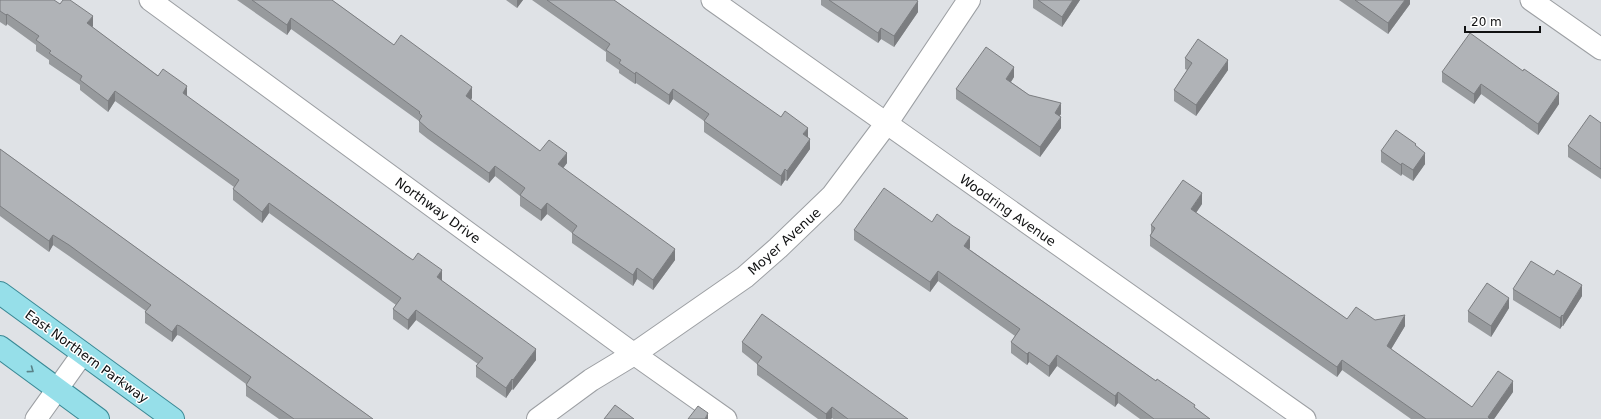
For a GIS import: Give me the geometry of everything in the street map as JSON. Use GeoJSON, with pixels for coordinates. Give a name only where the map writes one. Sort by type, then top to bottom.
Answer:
{"type":"FeatureCollection","features":[{"type":"Feature","properties":{"kind":"main road","name":"East Northern Parkway"},"geometry":{"type":"LineString","coordinates":[[0,293],[173,419]]}},
{"type":"Feature","properties":{"kind":"main road"},"geometry":{"type":"LineString","coordinates":[[0,347],[98,419]]}},
{"type":"Feature","properties":{"kind":"street","name":"Northway Drive"},"geometry":{"type":"LineString","coordinates":[[150,0],[634,354],[726,419]]}},
{"type":"Feature","properties":{"kind":"street","name":"Woodring Avenue"},"geometry":{"type":"LineString","coordinates":[[712,0],[1305,419]]}},
{"type":"Feature","properties":{"kind":"street","name":"Moyer Avenue"},"geometry":{"type":"LineString","coordinates":[[538,419],[591,380],[634,354],[745,277],[778,248],[832,196],[886,124],[969,0]]}},
{"type":"Feature","properties":{"kind":"street"},"geometry":{"type":"LineString","coordinates":[[1531,0],[1601,49]]}},
{"type":"Feature","properties":{"kind":"street"},"geometry":{"type":"LineString","coordinates":[[36,419],[83,353]]}},
{"type":"Feature","properties":{"kind":"building"},"geometry":{"type":"Polygon","coordinates":[[[0,0],[54,0],[60,4],[63,0],[70,0],[93,16],[87,23],[158,76],[163,69],[187,86],[183,93],[407,256],[413,260],[418,253],[442,270],[437,277],[536,349],[506,388],[476,366],[483,358],[416,310],[408,320],[393,309],[401,298],[269,203],[262,212],[233,189],[239,180],[115,91],[108,101],[80,80],[82,76],[49,53],[51,51],[36,40],[39,36],[7,14],[6,15],[0,11],[0,0]]]}},
{"type":"Feature","properties":{"kind":"building"},"geometry":{"type":"Polygon","coordinates":[[[252,0],[332,0],[394,45],[401,35],[472,87],[466,96],[540,151],[549,140],[567,153],[558,164],[675,249],[653,280],[637,268],[633,275],[572,233],[577,226],[547,203],[541,210],[520,195],[525,188],[495,166],[489,173],[428,129],[419,121],[422,116],[419,113],[420,112],[333,48],[291,18],[287,25],[252,0]]]}},
{"type":"Feature","properties":{"kind":"building"},"geometry":{"type":"Polygon","coordinates":[[[547,0],[614,0],[781,117],[785,111],[808,128],[803,134],[810,139],[787,171],[785,169],[781,176],[704,121],[709,114],[673,89],[669,95],[636,72],[635,74],[619,63],[621,60],[606,50],[610,44],[547,0]]]}},
{"type":"Feature","properties":{"kind":"building"},"geometry":{"type":"Polygon","coordinates":[[[829,0],[918,1],[894,36],[881,28],[878,33],[829,0]]]}},
{"type":"Feature","properties":{"kind":"building"},"geometry":{"type":"Polygon","coordinates":[[[1038,0],[1073,0],[1062,17],[1038,0]]]}},
{"type":"Feature","properties":{"kind":"building"},"geometry":{"type":"Polygon","coordinates":[[[1355,0],[1405,0],[1388,23],[1355,0]]]}},
{"type":"Feature","properties":{"kind":"building"},"geometry":{"type":"Polygon","coordinates":[[[1470,33],[1523,71],[1524,69],[1559,93],[1538,124],[1481,84],[1474,94],[1442,72],[1470,33]]]}},
{"type":"Feature","properties":{"kind":"building"},"geometry":{"type":"Polygon","coordinates":[[[1198,39],[1228,60],[1196,105],[1174,90],[1192,63],[1185,58],[1198,39]]]}},
{"type":"Feature","properties":{"kind":"building"},"geometry":{"type":"Polygon","coordinates":[[[986,47],[1014,67],[1006,79],[1029,95],[1061,103],[1055,113],[1061,117],[1040,147],[956,89],[986,47]]]}},
{"type":"Feature","properties":{"kind":"building"},"geometry":{"type":"Polygon","coordinates":[[[1590,115],[1601,123],[1601,169],[1568,146],[1590,115]]]}},
{"type":"Feature","properties":{"kind":"building"},"geometry":{"type":"Polygon","coordinates":[[[1396,130],[1416,144],[1415,145],[1425,153],[1413,170],[1402,163],[1401,165],[1381,151],[1396,130]]]}},
{"type":"Feature","properties":{"kind":"building"},"geometry":{"type":"Polygon","coordinates":[[[0,149],[373,419],[294,419],[246,385],[251,377],[180,326],[177,325],[172,332],[145,312],[151,305],[69,245],[53,235],[49,241],[0,206],[0,149]]]}},
{"type":"Feature","properties":{"kind":"building"},"geometry":{"type":"Polygon","coordinates":[[[1183,180],[1202,193],[1191,209],[1347,319],[1356,307],[1375,320],[1405,315],[1387,346],[1472,407],[1498,371],[1513,381],[1488,417],[1490,419],[1426,419],[1342,360],[1337,367],[1150,236],[1155,228],[1151,225],[1183,180]]]}},
{"type":"Feature","properties":{"kind":"building"},"geometry":{"type":"Polygon","coordinates":[[[884,188],[932,222],[937,214],[970,237],[964,246],[1156,381],[1157,379],[1195,405],[1194,407],[1210,419],[1154,419],[1118,392],[1115,396],[1057,355],[1049,366],[1029,352],[1027,354],[1011,342],[1020,329],[938,271],[930,282],[854,230],[884,188]]]}},
{"type":"Feature","properties":{"kind":"building"},"geometry":{"type":"Polygon","coordinates":[[[1531,261],[1554,275],[1557,270],[1582,285],[1563,316],[1562,315],[1560,318],[1513,289],[1531,261]]]}},
{"type":"Feature","properties":{"kind":"building"},"geometry":{"type":"Polygon","coordinates":[[[1487,283],[1509,298],[1491,326],[1468,311],[1487,283]]]}},
{"type":"Feature","properties":{"kind":"building"},"geometry":{"type":"Polygon","coordinates":[[[762,314],[908,419],[848,419],[832,407],[826,414],[757,364],[762,357],[742,342],[762,314]]]}},
{"type":"Feature","properties":{"kind":"building"},"geometry":{"type":"Polygon","coordinates":[[[615,405],[634,419],[604,419],[615,405]]]}},
{"type":"Feature","properties":{"kind":"building"},"geometry":{"type":"Polygon","coordinates":[[[698,406],[708,413],[705,419],[688,419],[698,406]]]}}]}
